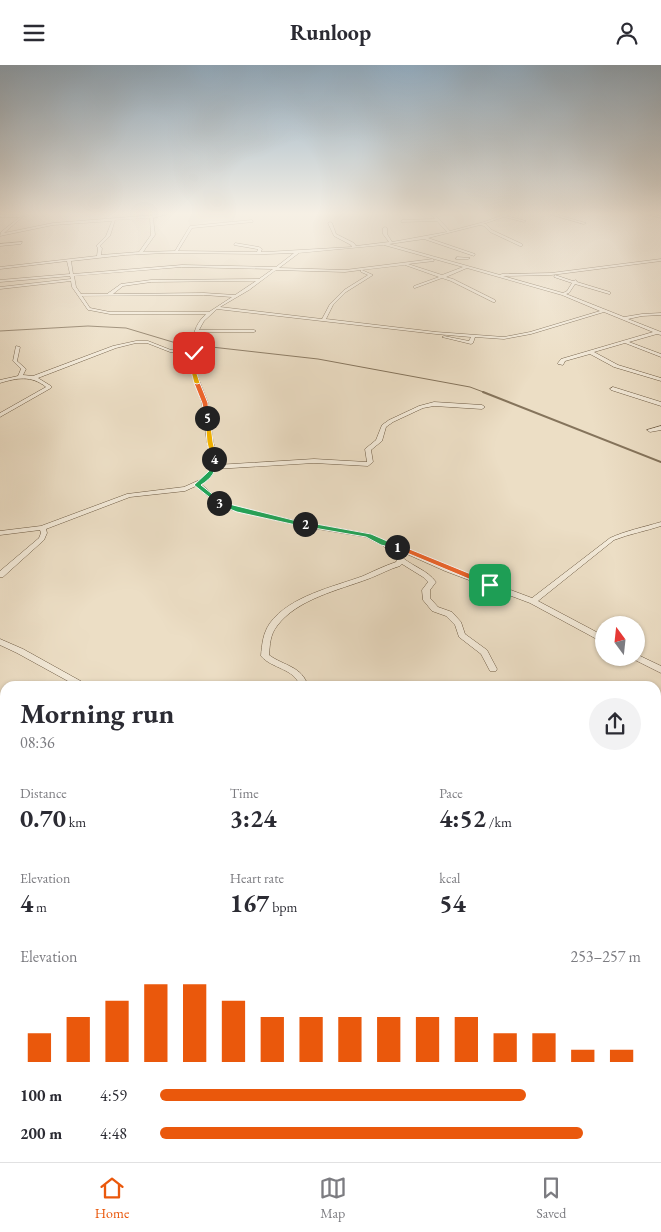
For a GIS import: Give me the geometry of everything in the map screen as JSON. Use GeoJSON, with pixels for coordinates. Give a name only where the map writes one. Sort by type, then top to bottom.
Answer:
{"type":"FeatureCollection","features":[{"type":"Feature","properties":{"kind":"street"},"geometry":{"type":"LineString","coordinates":[[0,267],[30,265]]}},
{"type":"Feature","properties":{"kind":"street"},"geometry":{"type":"LineString","coordinates":[[32,279],[33,265]]}},
{"type":"Feature","properties":{"kind":"street"},"geometry":{"type":"LineString","coordinates":[[70,265],[74,287],[89,309],[101,312],[210,313]]}},
{"type":"Feature","properties":{"kind":"street"},"geometry":{"type":"LineString","coordinates":[[0,533],[42,528],[129,495],[185,489],[197,485],[206,479],[213,467],[214,454],[210,442],[205,403],[193,371],[194,338],[202,320],[210,313],[281,265]]}},
{"type":"Feature","properties":{"kind":"street"},"geometry":{"type":"LineString","coordinates":[[352,271],[396,265]]}},
{"type":"Feature","properties":{"kind":"street"},"geometry":{"type":"LineString","coordinates":[[408,265],[474,290],[494,301]]}},
{"type":"Feature","properties":{"kind":"street"},"geometry":{"type":"LineString","coordinates":[[456,265],[563,294],[659,334]]}},
{"type":"Feature","properties":{"kind":"street"},"geometry":{"type":"LineString","coordinates":[[491,275],[551,274],[620,265]]}},
{"type":"Feature","properties":{"kind":"street"},"geometry":{"type":"LineString","coordinates":[[0,288],[156,267],[277,268],[367,272],[371,275],[345,291],[331,305],[324,320]]}},
{"type":"Feature","properties":{"kind":"street"},"geometry":{"type":"LineString","coordinates":[[415,287],[465,268]]}},
{"type":"Feature","properties":{"kind":"street"},"geometry":{"type":"LineString","coordinates":[[551,274],[610,293]]}},
{"type":"Feature","properties":{"kind":"street"},"geometry":{"type":"LineString","coordinates":[[0,281],[72,278]]}},
{"type":"Feature","properties":{"kind":"street"},"geometry":{"type":"LineString","coordinates":[[108,295],[122,285],[150,281],[259,280]]}},
{"type":"Feature","properties":{"kind":"street"},"geometry":{"type":"LineString","coordinates":[[563,294],[568,292],[575,281]]}},
{"type":"Feature","properties":{"kind":"street"},"geometry":{"type":"LineString","coordinates":[[80,295],[235,296]]}},
{"type":"Feature","properties":{"kind":"street"},"geometry":{"type":"LineString","coordinates":[[216,308],[351,323],[378,331],[446,337],[471,343],[474,335],[504,338],[527,334],[603,311]]}},
{"type":"Feature","properties":{"kind":"street"},"geometry":{"type":"LineString","coordinates":[[623,319],[647,314],[661,314]]}},
{"type":"Feature","properties":{"kind":"street"},"geometry":{"type":"LineString","coordinates":[[198,331],[254,331]]}},
{"type":"Feature","properties":{"kind":"street"},"geometry":{"type":"LineString","coordinates":[[561,364],[563,360],[659,334]]}},
{"type":"Feature","properties":{"kind":"street"},"geometry":{"type":"LineString","coordinates":[[0,382],[20,376],[35,377],[115,347],[136,342],[148,342],[170,351],[194,347]]}},
{"type":"Feature","properties":{"kind":"street"},"geometry":{"type":"LineString","coordinates":[[625,343],[661,356]]}},
{"type":"Feature","properties":{"kind":"street"},"geometry":{"type":"LineString","coordinates":[[18,347],[15,361],[24,369],[20,376]]}},
{"type":"Feature","properties":{"kind":"street"},"geometry":{"type":"LineString","coordinates":[[590,352],[616,366],[661,380]]}},
{"type":"Feature","properties":{"kind":"street"},"geometry":{"type":"LineString","coordinates":[[0,415],[49,387],[35,377]]}},
{"type":"Feature","properties":{"kind":"street"},"geometry":{"type":"LineString","coordinates":[[613,389],[661,404]]}},
{"type":"Feature","properties":{"kind":"street"},"geometry":{"type":"LineString","coordinates":[[213,467],[307,461],[368,464],[370,462],[368,449],[379,441],[384,426],[402,415],[434,404],[482,407]]}},
{"type":"Feature","properties":{"kind":"street"},"geometry":{"type":"LineString","coordinates":[[650,430],[661,428]]}},
{"type":"Feature","properties":{"kind":"street"},"geometry":{"type":"LineString","coordinates":[[197,485],[226,507],[306,525],[368,535],[447,569],[533,601],[595,635]]}},
{"type":"Feature","properties":{"kind":"street"},"geometry":{"type":"LineString","coordinates":[[533,601],[612,539],[623,534],[661,524]]}},
{"type":"Feature","properties":{"kind":"street"},"geometry":{"type":"LineString","coordinates":[[0,575],[42,539],[44,533],[42,528]]}},
{"type":"Feature","properties":{"kind":"street"},"geometry":{"type":"LineString","coordinates":[[384,543],[401,560],[426,575],[432,582],[426,590],[426,598],[435,609],[449,614],[458,624],[462,635],[484,652],[493,669]]}},
{"type":"Feature","properties":{"kind":"street"},"geometry":{"type":"LineString","coordinates":[[304,681],[299,674],[278,665],[265,656],[266,641],[283,612],[301,601],[369,576],[401,560]]}},
{"type":"Feature","properties":{"kind":"street"},"geometry":{"type":"LineString","coordinates":[[0,642],[74,681]]}},
{"type":"Feature","properties":{"kind":"street"},"geometry":{"type":"LineString","coordinates":[[645,662],[661,670]]}},
{"type":"Feature","properties":{"kind":"waterway"},"geometry":{"type":"LineString","coordinates":[[0,331],[88,326],[126,328],[176,343],[318,359],[470,387],[486,393]]}},
{"type":"Feature","properties":{"kind":"waterway"},"geometry":{"type":"LineString","coordinates":[[483,392],[661,462]]}},
{"type":"Feature","properties":{"kind":"route"},"geometry":{"type":"LineString","coordinates":[[194,353],[193,371],[205,403],[210,442],[214,454],[212,471],[206,479],[197,485],[206,494],[226,507],[240,511],[306,525],[368,535],[447,569],[490,585]]}}]}
